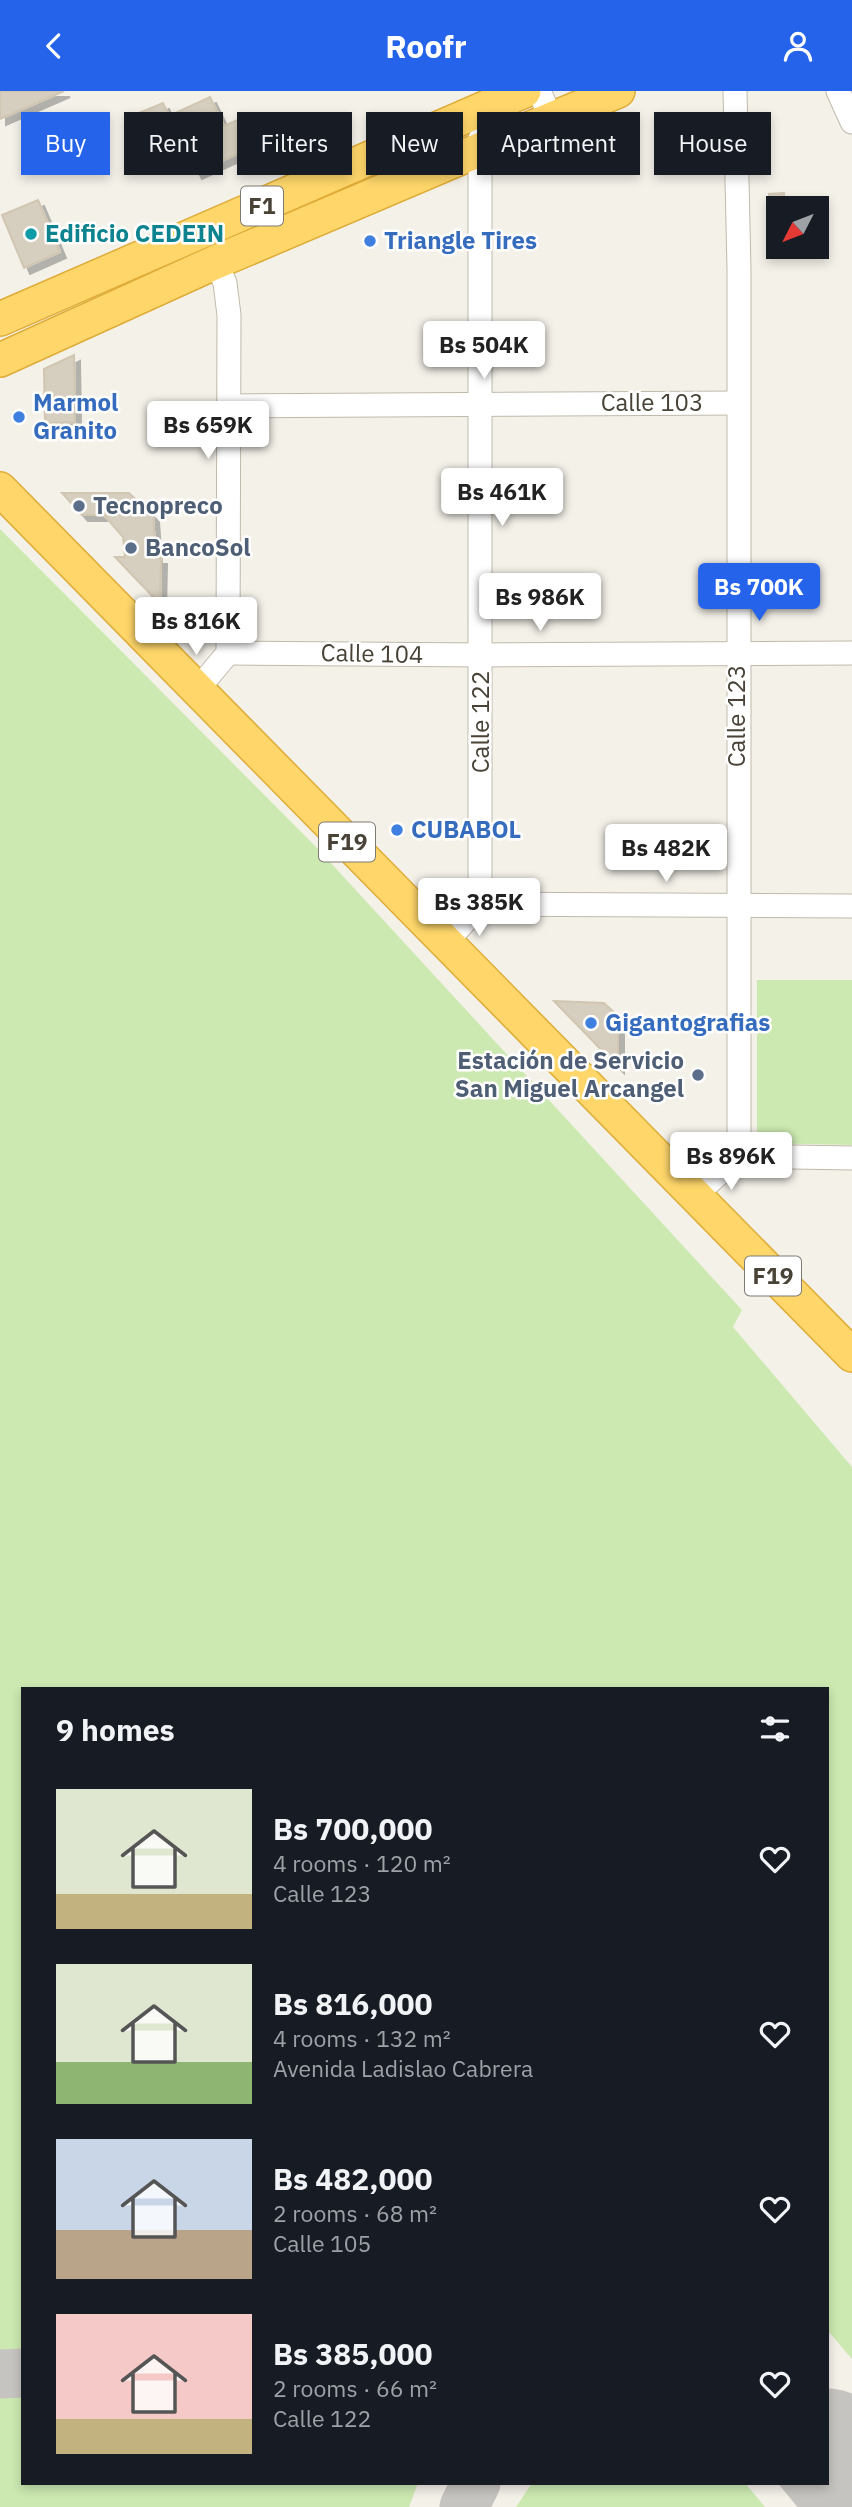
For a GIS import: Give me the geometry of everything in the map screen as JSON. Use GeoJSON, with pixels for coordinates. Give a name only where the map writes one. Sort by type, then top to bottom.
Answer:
{"type":"FeatureCollection","features":[{"type":"Feature","properties":{"kind":"highway","name":"F1"},"geometry":{"type":"LineString","coordinates":[[0,319],[524,91]]}},
{"type":"Feature","properties":{"kind":"highway","name":"F1"},"geometry":{"type":"LineString","coordinates":[[545,105],[618,91]]}},
{"type":"Feature","properties":{"kind":"highway","name":"F1"},"geometry":{"type":"LineString","coordinates":[[4,363],[216,262],[477,153]]}},
{"type":"Feature","properties":{"kind":"highway","name":"F19"},"geometry":{"type":"LineString","coordinates":[[0,489],[852,1356]]}},
{"type":"Feature","properties":{"kind":"street","name":"Calle 123"},"geometry":{"type":"LineString","coordinates":[[735,91],[739,1156]]}},
{"type":"Feature","properties":{"kind":"street"},"geometry":{"type":"LineString","coordinates":[[838,91],[852,122]]}},
{"type":"Feature","properties":{"kind":"street","name":"Calle 122"},"geometry":{"type":"LineString","coordinates":[[479,175],[482,655],[480,904]]}},
{"type":"Feature","properties":{"kind":"street"},"geometry":{"type":"LineString","coordinates":[[197,690],[228,653],[231,405],[229,315],[225,283],[216,262]]}},
{"type":"Feature","properties":{"kind":"street","name":"Calle 103"},"geometry":{"type":"LineString","coordinates":[[231,405],[738,403]]}},
{"type":"Feature","properties":{"kind":"street","name":"Calle 104"},"geometry":{"type":"LineString","coordinates":[[228,653],[852,653]]}},
{"type":"Feature","properties":{"kind":"street"},"geometry":{"type":"LineString","coordinates":[[446,943],[480,904],[852,906]]}},
{"type":"Feature","properties":{"kind":"street"},"geometry":{"type":"LineString","coordinates":[[694,1196],[739,1156],[852,1158]]}},
{"type":"Feature","properties":{"kind":"green space"},"geometry":{"type":"Polygon","coordinates":[[[0,529],[318,849],[742,1310],[733,1327],[852,1467],[852,2359],[829,2332],[829,1687],[21,1687],[21,2485],[417,2485],[409,2507],[0,2507],[0,529]]]}},
{"type":"Feature","properties":{"kind":"green space"},"geometry":{"type":"Polygon","coordinates":[[[757,980],[852,980],[852,1145],[757,1143],[757,980]]]}},
{"type":"Feature","properties":{"kind":"green space"},"geometry":{"type":"Polygon","coordinates":[[[531,2485],[747,2485],[765,2507],[516,2507],[531,2485]]]}},
{"type":"Feature","properties":{"kind":"building"},"geometry":{"type":"Polygon","coordinates":[[[0,91],[64,91],[0,119],[0,91]]]}},
{"type":"Feature","properties":{"kind":"building"},"geometry":{"type":"Polygon","coordinates":[[[210,97],[217,112],[178,112],[210,97]]]}},
{"type":"Feature","properties":{"kind":"building"},"geometry":{"type":"Polygon","coordinates":[[[163,103],[167,112],[141,112],[163,103]]]}},
{"type":"Feature","properties":{"kind":"building"},"geometry":{"type":"Polygon","coordinates":[[[237,120],[237,154],[223,161],[223,124],[224,126],[237,120]]]}},
{"type":"Feature","properties":{"kind":"building"},"geometry":{"type":"Polygon","coordinates":[[[784,193],[784,196],[769,196],[784,193]]]}},
{"type":"Feature","properties":{"kind":"building","name":"Edificio CEDEIN"},"geometry":{"type":"Polygon","coordinates":[[[38,200],[60,252],[24,268],[2,215],[38,200]]]}},
{"type":"Feature","properties":{"kind":"building"},"geometry":{"type":"Polygon","coordinates":[[[74,355],[75,422],[45,423],[44,369],[74,355]]]}},
{"type":"Feature","properties":{"kind":"building"},"geometry":{"type":"Polygon","coordinates":[[[62,493],[129,493],[153,516],[156,558],[161,558],[160,604],[115,557],[125,557],[123,537],[104,515],[82,515],[62,493]]]}},
{"type":"Feature","properties":{"kind":"building"},"geometry":{"type":"Polygon","coordinates":[[[554,1001],[604,1003],[618,1016],[618,1067],[554,1001]]]}},
{"type":"Feature","properties":{"kind":"taxiway"},"geometry":{"type":"LineString","coordinates":[[0,2374],[21,2373]]}},
{"type":"Feature","properties":{"kind":"taxiway"},"geometry":{"type":"LineString","coordinates":[[464,2507],[475,2485]]}},
{"type":"Feature","properties":{"kind":"runway"},"geometry":{"type":"LineString","coordinates":[[829,2450],[852,2478]]}},
{"type":"Feature","properties":{"kind":"place","name":"Edificio CEDEIN"},"geometry":{"type":"Point","coordinates":[31,234]}},
{"type":"Feature","properties":{"kind":"place","name":"Triangle Tires"},"geometry":{"type":"Point","coordinates":[370,241]}},
{"type":"Feature","properties":{"kind":"place","name":"Marmol Granito"},"geometry":{"type":"Point","coordinates":[19,417]}},
{"type":"Feature","properties":{"kind":"place","name":"Tecnopreco"},"geometry":{"type":"Point","coordinates":[79,506]}},
{"type":"Feature","properties":{"kind":"place","name":"BancoSol"},"geometry":{"type":"Point","coordinates":[131,548]}},
{"type":"Feature","properties":{"kind":"place","name":"CUBABOL"},"geometry":{"type":"Point","coordinates":[397,830]}},
{"type":"Feature","properties":{"kind":"place","name":"Gigantografias"},"geometry":{"type":"Point","coordinates":[591,1023]}},
{"type":"Feature","properties":{"kind":"place","name":"Estación de Servicio San Miguel Arcangel"},"geometry":{"type":"Point","coordinates":[698,1075]}}]}
